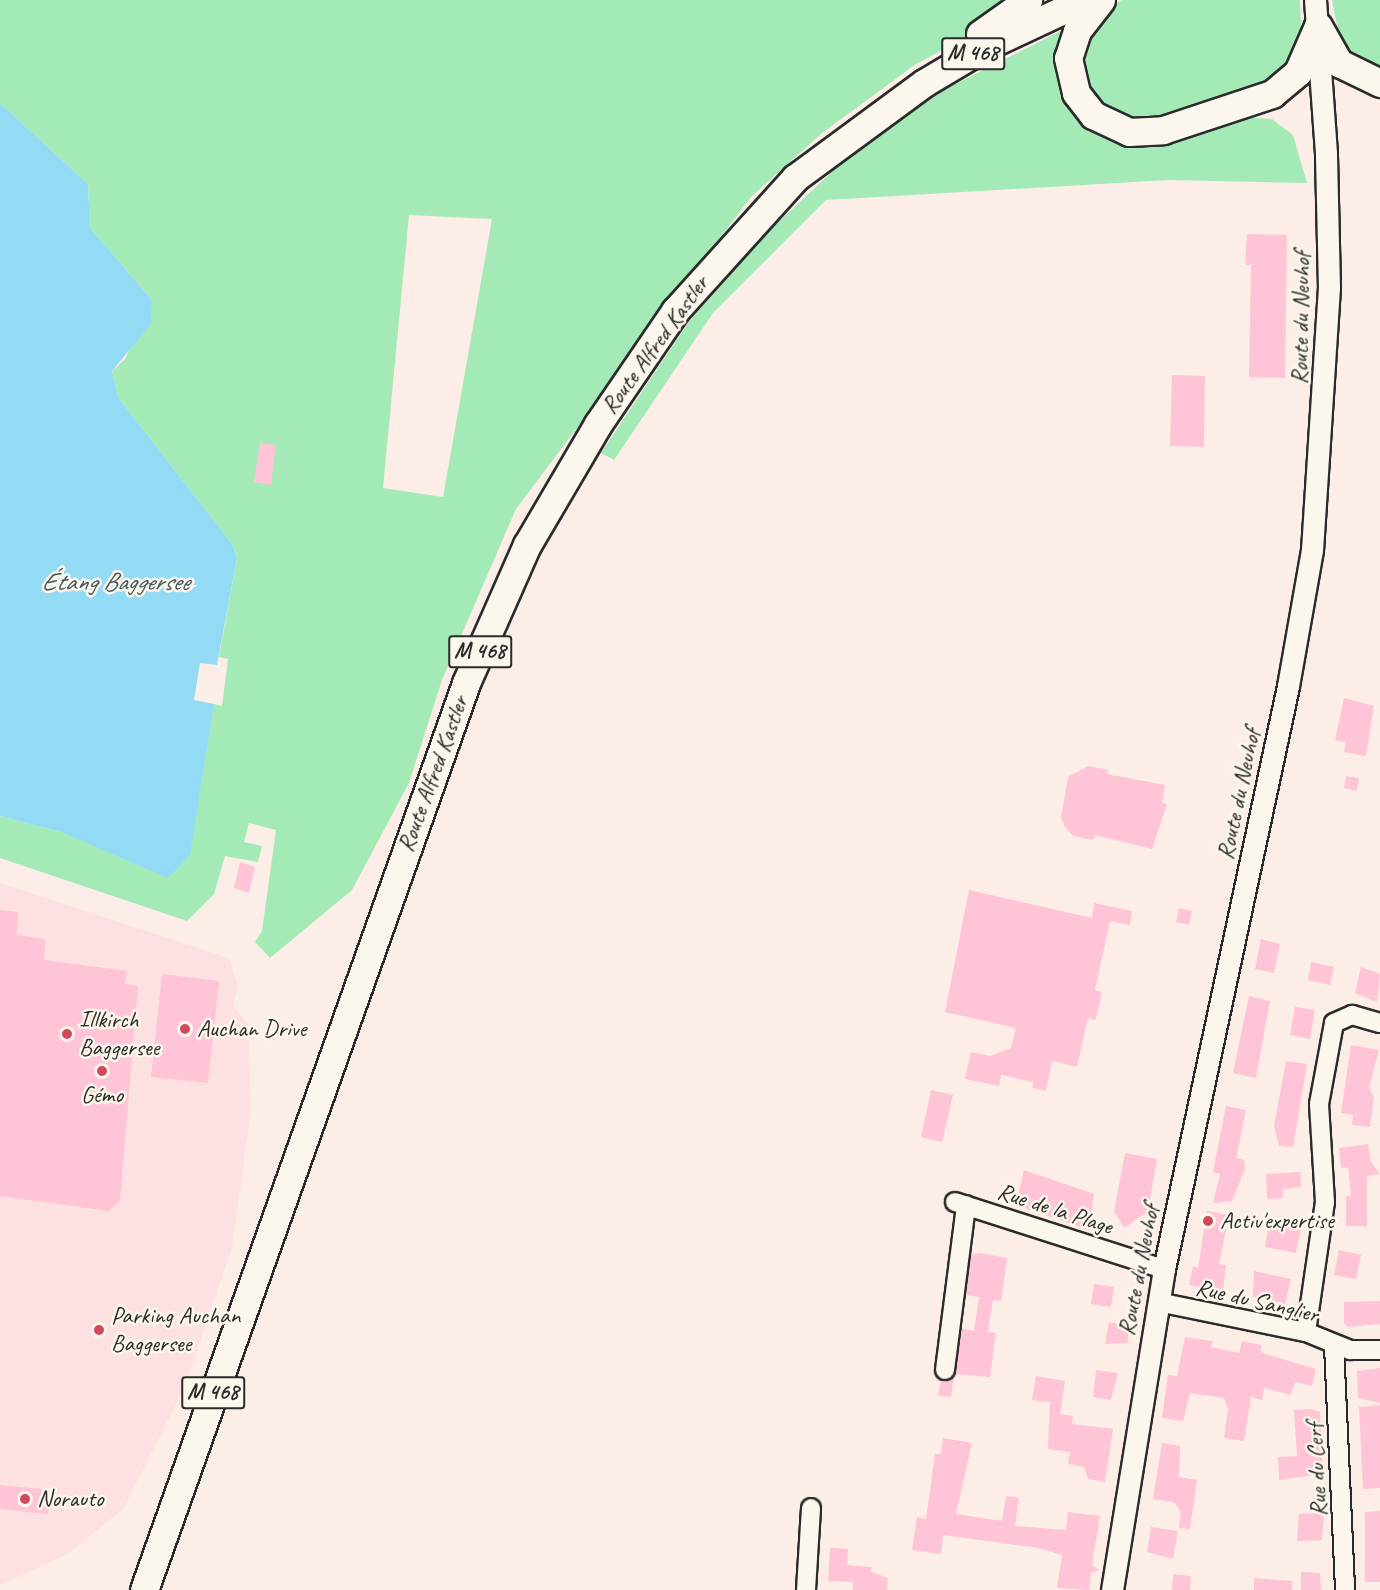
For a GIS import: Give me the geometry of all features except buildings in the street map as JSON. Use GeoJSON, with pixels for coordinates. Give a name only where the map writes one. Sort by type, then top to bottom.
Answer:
{"type":"FeatureCollection","features":[{"type":"Feature","properties":{"kind":"main road"},"geometry":{"type":"LineString","coordinates":[[869,122],[924,71],[1028,0]]}},
{"type":"Feature","properties":{"kind":"main road","name":"Route Alfred Kastler"},"geometry":{"type":"LineString","coordinates":[[144,1590],[433,770],[527,546],[598,424],[675,311],[795,177],[869,122],[986,46],[1084,0]]}},
{"type":"Feature","properties":{"kind":"main road"},"geometry":{"type":"LineString","coordinates":[[1101,0],[1077,32],[1068,58],[1076,93],[1093,115],[1129,132],[1163,130],[1272,94],[1298,72],[1317,13]]}},
{"type":"Feature","properties":{"kind":"main road"},"geometry":{"type":"LineString","coordinates":[[1317,13],[1340,63],[1380,83]]}},
{"type":"Feature","properties":{"kind":"street","name":"Route du Neuhof"},"geometry":{"type":"LineString","coordinates":[[1112,1590],[1164,1269],[1288,686],[1312,550],[1329,288],[1317,13]]}},
{"type":"Feature","properties":{"kind":"street"},"geometry":{"type":"LineString","coordinates":[[1306,1332],[1325,1202],[1319,1104],[1334,1023],[1352,1015],[1380,1023]]}},
{"type":"Feature","properties":{"kind":"street","name":"Rue de la Plage"},"geometry":{"type":"LineString","coordinates":[[945,1370],[960,1204],[1164,1269]]}},
{"type":"Feature","properties":{"kind":"street","name":"Rue du Sanglier"},"geometry":{"type":"LineString","coordinates":[[1158,1302],[1306,1332],[1334,1346],[1380,1350]]}},
{"type":"Feature","properties":{"kind":"street","name":"Rue du Cerf"},"geometry":{"type":"LineString","coordinates":[[1334,1346],[1345,1590]]}},
{"type":"Feature","properties":{"kind":"street"},"geometry":{"type":"LineString","coordinates":[[806,1590],[812,1508]]}},
{"type":"Feature","properties":{"kind":"shaded area"},"geometry":{"type":"Polygon","coordinates":[[[0,883],[229,958],[238,986],[233,1006],[248,1024],[251,1112],[232,1247],[186,1384],[123,1509],[68,1554],[0,1585],[0,883]]]}},
{"type":"Feature","properties":{"kind":"green space"},"geometry":{"type":"Polygon","coordinates":[[[0,0],[1038,0],[916,64],[822,133],[751,197],[516,509],[442,680],[409,783],[352,890],[270,958],[255,942],[262,931],[276,830],[249,823],[244,842],[262,846],[258,862],[225,856],[214,894],[187,921],[0,858],[0,816],[61,832],[189,855],[214,704],[222,706],[228,659],[219,657],[237,558],[232,544],[118,397],[112,371],[125,359],[152,300],[90,228],[88,184],[0,103],[0,0]],[[409,215],[383,488],[443,497],[492,219],[409,215]]]}},
{"type":"Feature","properties":{"kind":"green space"},"geometry":{"type":"Polygon","coordinates":[[[1122,0],[1300,0],[1302,50],[1243,117],[1272,119],[1293,135],[1307,183],[1168,180],[826,200],[713,313],[614,460],[601,453],[688,323],[769,231],[838,166],[940,92],[1122,0]]]}},
{"type":"Feature","properties":{"kind":"green space"},"geometry":{"type":"Polygon","coordinates":[[[1332,0],[1380,0],[1380,74],[1349,57],[1339,37],[1332,0]]]}},
{"type":"Feature","properties":{"kind":"water","name":"Étang Baggersee"},"geometry":{"type":"Polygon","coordinates":[[[0,103],[88,184],[90,228],[152,300],[151,324],[112,371],[118,397],[232,544],[237,558],[217,665],[200,663],[194,700],[214,704],[190,855],[168,878],[61,832],[0,816],[0,103]]]}},
{"type":"Feature","properties":{"kind":"place","name":"Auchan Drive"},"geometry":{"type":"Point","coordinates":[185,1029]}},
{"type":"Feature","properties":{"kind":"place","name":"Illkirch Baggersee"},"geometry":{"type":"Point","coordinates":[67,1034]}},
{"type":"Feature","properties":{"kind":"place","name":"Gémo"},"geometry":{"type":"Point","coordinates":[102,1071]}},
{"type":"Feature","properties":{"kind":"place","name":"Activ'expertise"},"geometry":{"type":"Point","coordinates":[1208,1221]}},
{"type":"Feature","properties":{"kind":"place","name":"Parking Auchan Baggersee"},"geometry":{"type":"Point","coordinates":[99,1330]}},
{"type":"Feature","properties":{"kind":"place","name":"Norauto"},"geometry":{"type":"Point","coordinates":[25,1499]}}]}
